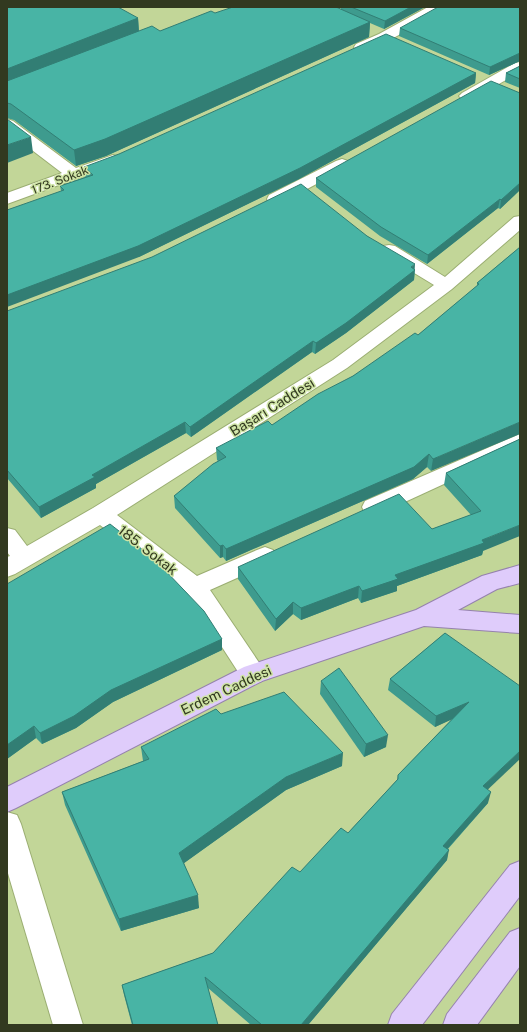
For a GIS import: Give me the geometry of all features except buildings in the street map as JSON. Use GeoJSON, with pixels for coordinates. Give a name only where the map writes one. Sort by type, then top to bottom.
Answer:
{"type":"FeatureCollection","features":[{"type":"Feature","properties":{"kind":"main road","name":"Erdem Caddesi"},"geometry":{"type":"LineString","coordinates":[[7,800],[253,674],[424,617],[490,582],[520,574]]}},
{"type":"Feature","properties":{"kind":"main road"},"geometry":{"type":"LineString","coordinates":[[424,617],[520,624]]}},
{"type":"Feature","properties":{"kind":"main road"},"geometry":{"type":"LineString","coordinates":[[404,1025],[520,874]]}},
{"type":"Feature","properties":{"kind":"main road"},"geometry":{"type":"LineString","coordinates":[[458,1025],[520,942]]}},
{"type":"Feature","properties":{"kind":"street"},"geometry":{"type":"LineString","coordinates":[[348,53],[377,34],[438,7]]}},
{"type":"Feature","properties":{"kind":"street"},"geometry":{"type":"LineString","coordinates":[[377,34],[398,43]]}},
{"type":"Feature","properties":{"kind":"street"},"geometry":{"type":"LineString","coordinates":[[450,105],[520,66]]}},
{"type":"Feature","properties":{"kind":"street"},"geometry":{"type":"LineString","coordinates":[[7,124],[74,174]]}},
{"type":"Feature","properties":{"kind":"street","name":"173. Sokak"},"geometry":{"type":"LineString","coordinates":[[7,199],[128,153]]}},
{"type":"Feature","properties":{"kind":"street"},"geometry":{"type":"LineString","coordinates":[[260,207],[308,191],[354,158]]}},
{"type":"Feature","properties":{"kind":"street","name":"Başarı Caddesi"},"geometry":{"type":"LineString","coordinates":[[16,563],[101,514],[340,364],[446,285],[520,221]]}},
{"type":"Feature","properties":{"kind":"street"},"geometry":{"type":"LineString","coordinates":[[373,241],[446,285]]}},
{"type":"Feature","properties":{"kind":"street"},"geometry":{"type":"LineString","coordinates":[[358,514],[520,441]]}},
{"type":"Feature","properties":{"kind":"street","name":"185. Sokak"},"geometry":{"type":"LineString","coordinates":[[101,514],[194,587],[253,674]]}},
{"type":"Feature","properties":{"kind":"street"},"geometry":{"type":"LineString","coordinates":[[7,536],[16,563]]}},
{"type":"Feature","properties":{"kind":"street"},"geometry":{"type":"LineString","coordinates":[[194,587],[280,549]]}},
{"type":"Feature","properties":{"kind":"street"},"geometry":{"type":"LineString","coordinates":[[7,824],[68,1025]]}}]}
